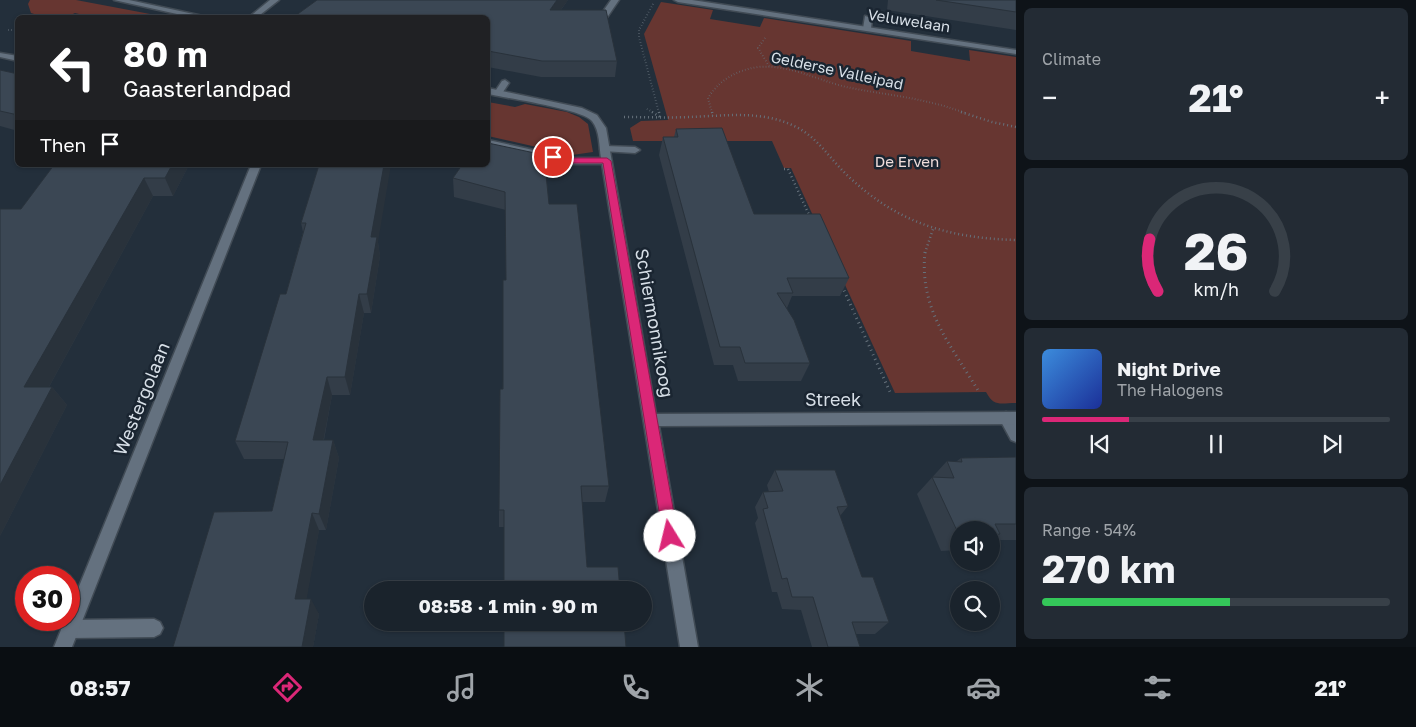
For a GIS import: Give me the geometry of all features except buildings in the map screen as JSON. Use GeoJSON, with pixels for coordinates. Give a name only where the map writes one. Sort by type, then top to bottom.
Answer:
{"type":"FeatureCollection","features":[{"type":"Feature","properties":{"kind":"street"},"geometry":{"type":"LineString","coordinates":[[118,0],[193,15]]}},
{"type":"Feature","properties":{"kind":"street"},"geometry":{"type":"LineString","coordinates":[[254,15],[275,0]]}},
{"type":"Feature","properties":{"kind":"street"},"geometry":{"type":"LineString","coordinates":[[603,17],[615,0]]}},
{"type":"Feature","properties":{"kind":"street","name":"Veluwelaan"},"geometry":{"type":"LineString","coordinates":[[678,0],[1016,52]]}},
{"type":"Feature","properties":{"kind":"street"},"geometry":{"type":"LineString","coordinates":[[867,29],[868,18]]}},
{"type":"Feature","properties":{"kind":"street"},"geometry":{"type":"LineString","coordinates":[[0,55],[15,58]]}},
{"type":"Feature","properties":{"kind":"street"},"geometry":{"type":"LineString","coordinates":[[498,93],[505,83]]}},
{"type":"Feature","properties":{"kind":"street","name":"Schiermonnikoog"},"geometry":{"type":"LineString","coordinates":[[490,91],[572,108],[590,114],[602,128],[689,647]]}},
{"type":"Feature","properties":{"kind":"street"},"geometry":{"type":"LineString","coordinates":[[490,142],[570,161],[635,150]]}},
{"type":"Feature","properties":{"kind":"street","name":"Westergolaan"},"geometry":{"type":"LineString","coordinates":[[80,604],[255,167]]}},
{"type":"Feature","properties":{"kind":"street"},"geometry":{"type":"LineString","coordinates":[[1011,418],[1016,436]]}},
{"type":"Feature","properties":{"kind":"street","name":"Streek"},"geometry":{"type":"LineString","coordinates":[[650,420],[1011,418]]}},
{"type":"Feature","properties":{"kind":"street"},"geometry":{"type":"LineString","coordinates":[[80,629],[154,628]]}},
{"type":"Feature","properties":{"kind":"street","name":"Westergolaan"},"geometry":{"type":"LineString","coordinates":[[63,647],[69,631]]}},
{"type":"Feature","properties":{"kind":"path"},"geometry":{"type":"LineString","coordinates":[[655,1],[639,30],[639,37],[660,117]]}},
{"type":"Feature","properties":{"kind":"path"},"geometry":{"type":"LineString","coordinates":[[638,22],[643,23]]}},
{"type":"Feature","properties":{"kind":"path"},"geometry":{"type":"LineString","coordinates":[[768,36],[760,42],[758,48],[769,66]]}},
{"type":"Feature","properties":{"kind":"path","name":"Gelderse Valleipad"},"geometry":{"type":"LineString","coordinates":[[713,116],[708,98],[718,83],[745,71],[769,66],[784,68],[847,87],[931,102],[978,119],[1016,127]]}},
{"type":"Feature","properties":{"kind":"path"},"geometry":{"type":"LineString","coordinates":[[647,109],[660,117]]}},
{"type":"Feature","properties":{"kind":"path"},"geometry":{"type":"LineString","coordinates":[[619,117],[713,116],[776,120],[791,124],[806,131],[844,172],[877,201],[903,217],[933,229],[972,238],[1016,240]]}},
{"type":"Feature","properties":{"kind":"path"},"geometry":{"type":"LineString","coordinates":[[784,169],[788,169],[813,223]]}},
{"type":"Feature","properties":{"kind":"path"},"geometry":{"type":"LineString","coordinates":[[933,229],[922,263],[923,285],[926,296],[937,322],[981,396]]}},
{"type":"Feature","properties":{"kind":"path"},"geometry":{"type":"LineString","coordinates":[[841,286],[890,393]]}},
{"type":"Feature","properties":{"kind":"green space"},"geometry":{"type":"Polygon","coordinates":[[[30,0],[76,0],[155,15],[83,15],[75,13],[72,15],[40,15],[31,13],[28,4],[30,0]]]}},
{"type":"Feature","properties":{"kind":"green space","name":"De Erven"},"geometry":{"type":"Polygon","coordinates":[[[661,2],[713,10],[710,19],[760,27],[764,18],[911,41],[911,51],[970,61],[969,50],[1016,57],[1016,403],[995,402],[986,392],[895,393],[791,168],[784,168],[772,141],[633,141],[630,128],[641,121],[668,120],[644,34],[661,2]]]}},
{"type":"Feature","properties":{"kind":"green space"},"geometry":{"type":"Polygon","coordinates":[[[490,102],[515,107],[525,104],[567,112],[579,117],[588,124],[593,152],[572,155],[490,136],[490,102]]]}},
{"type":"Feature","properties":{"kind":"route"},"geometry":{"type":"LineString","coordinates":[[553,157],[570,161],[607,161],[670,536]]}}]}
